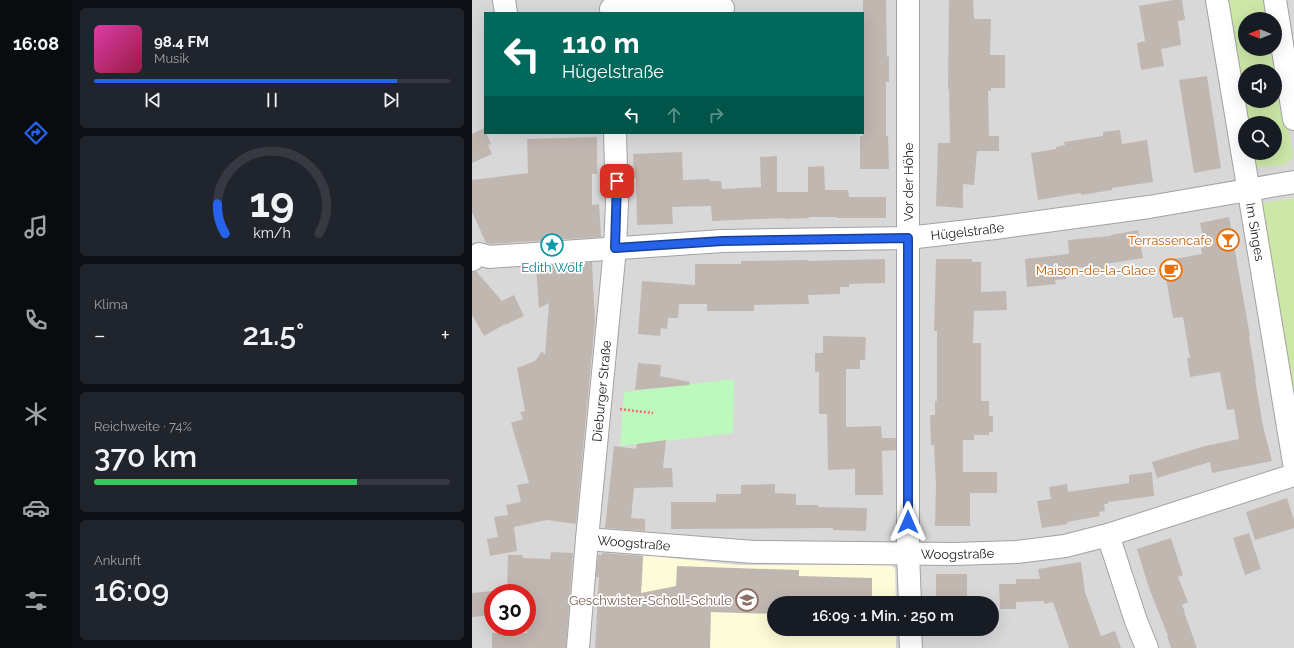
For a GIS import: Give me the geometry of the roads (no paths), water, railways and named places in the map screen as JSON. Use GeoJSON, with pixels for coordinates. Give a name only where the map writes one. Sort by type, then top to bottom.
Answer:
{"type":"FeatureCollection","features":[{"type":"Feature","properties":{"kind":"street"},"geometry":{"type":"LineString","coordinates":[[504,0],[506,12]]}},
{"type":"Feature","properties":{"kind":"street","name":"Vor der Höhe"},"geometry":{"type":"LineString","coordinates":[[908,0],[908,553],[910,596]]}},
{"type":"Feature","properties":{"kind":"street","name":"Im Singes"},"geometry":{"type":"LineString","coordinates":[[1217,0],[1294,463]]}},
{"type":"Feature","properties":{"kind":"street"},"geometry":{"type":"LineString","coordinates":[[1275,0],[1294,119]]}},
{"type":"Feature","properties":{"kind":"street"},"geometry":{"type":"LineString","coordinates":[[611,7],[723,8]]}},
{"type":"Feature","properties":{"kind":"street","name":"Dieburger Straße"},"geometry":{"type":"LineString","coordinates":[[578,648],[615,248],[617,203],[615,134]]}},
{"type":"Feature","properties":{"kind":"street","name":"Hügelstraße"},"geometry":{"type":"LineString","coordinates":[[474,254],[489,257],[722,241],[908,238],[1149,207],[1294,182]]}},
{"type":"Feature","properties":{"kind":"street","name":"Woogstraße"},"geometry":{"type":"LineString","coordinates":[[587,539],[754,552],[954,554],[1016,552],[1065,546],[1108,535],[1294,475]]}},
{"type":"Feature","properties":{"kind":"street"},"geometry":{"type":"LineString","coordinates":[[1108,535],[1136,621],[1147,648]]}},
{"type":"Feature","properties":{"kind":"street"},"geometry":{"type":"LineString","coordinates":[[910,636],[911,648]]}},
{"type":"Feature","properties":{"kind":"place","name":"Terrassencafe"},"geometry":{"type":"Point","coordinates":[1228,240]}},
{"type":"Feature","properties":{"kind":"place","name":"Edith Wolf"},"geometry":{"type":"Point","coordinates":[552,245]}},
{"type":"Feature","properties":{"kind":"place","name":"Maison-de-la-Glace"},"geometry":{"type":"Point","coordinates":[1171,270]}},
{"type":"Feature","properties":{"kind":"place","name":"Geschwister-Scholl-Schule"},"geometry":{"type":"Point","coordinates":[747,600]}}]}
